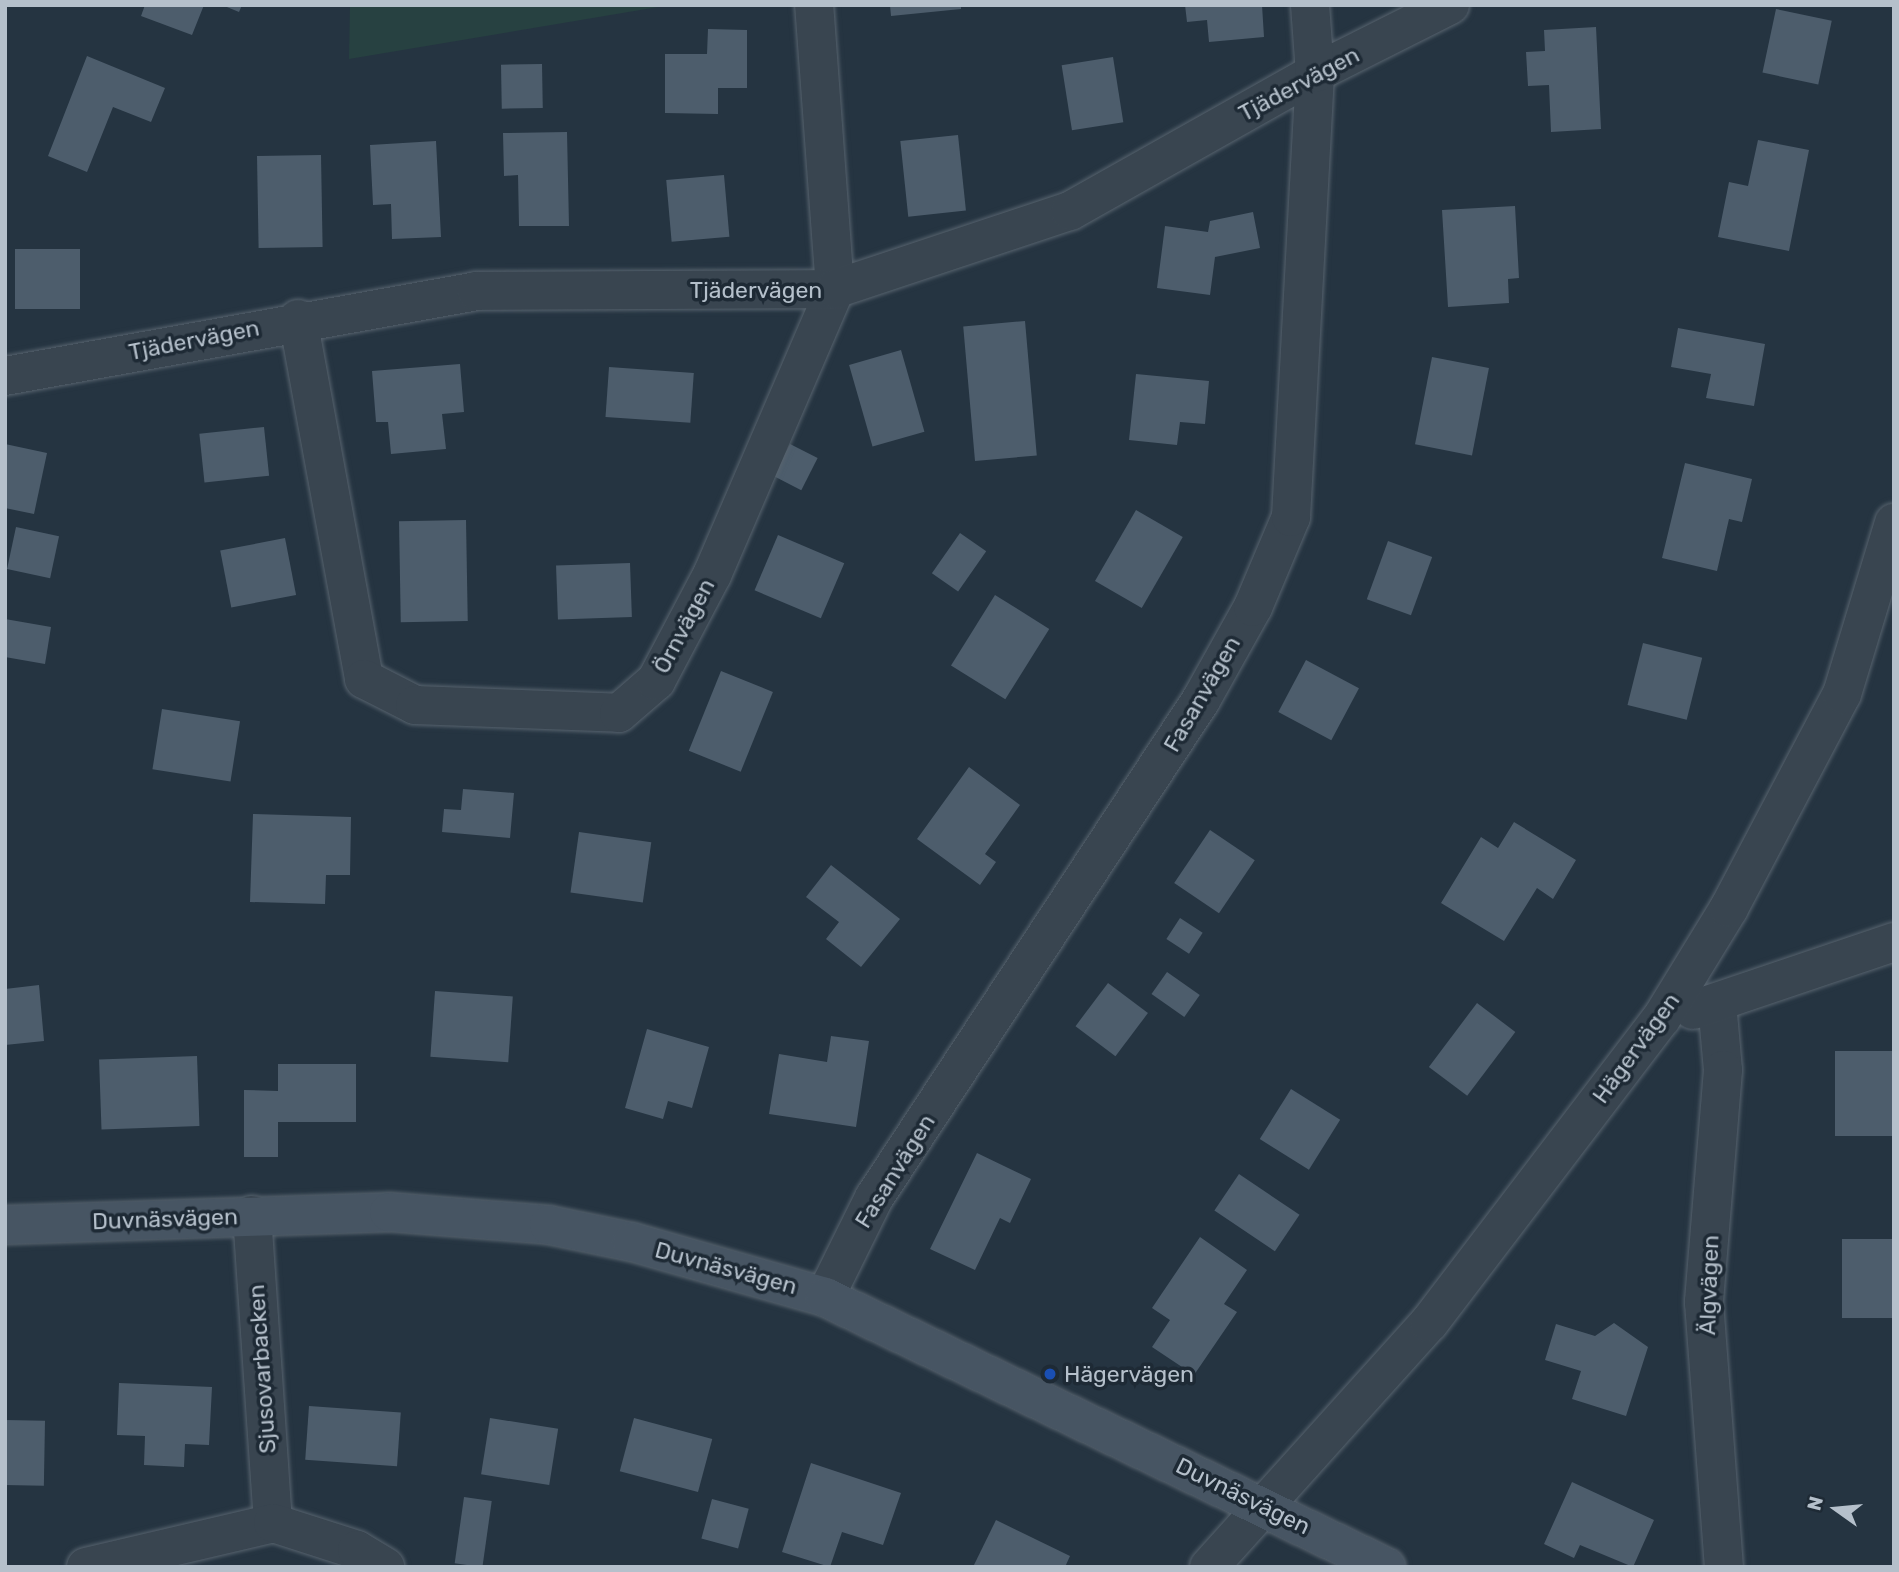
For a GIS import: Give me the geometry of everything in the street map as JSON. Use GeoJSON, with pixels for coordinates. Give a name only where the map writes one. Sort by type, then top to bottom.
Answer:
{"type":"FeatureCollection","features":[{"type":"Feature","properties":{"kind":"street","name":"Örnvägen"},"geometry":{"type":"LineString","coordinates":[[298,319],[364,679],[415,705],[619,713],[656,681],[712,575],[835,289],[814,5]]}},
{"type":"Feature","properties":{"kind":"street","name":"Fasanvägen"},"geometry":{"type":"LineString","coordinates":[[825,1297],[874,1198],[1201,700],[1253,607],[1291,517],[1315,72],[1310,5]]}},
{"type":"Feature","properties":{"kind":"street","name":"Tjädervägen"},"geometry":{"type":"LineString","coordinates":[[5,376],[298,319],[476,291],[835,289],[1070,211],[1315,72],[1450,5]]}},
{"type":"Feature","properties":{"kind":"street","name":"Hägervägen"},"geometry":{"type":"LineString","coordinates":[[1209,1567],[1266,1507],[1429,1323],[1661,1019],[1729,908],[1842,694],[1894,523]]}},
{"type":"Feature","properties":{"kind":"street"},"geometry":{"type":"LineString","coordinates":[[1661,1019],[1717,1003],[1894,942]]}},
{"type":"Feature","properties":{"kind":"street","name":"Älgvägen"},"geometry":{"type":"LineString","coordinates":[[1717,1003],[1723,1070],[1704,1302],[1724,1567]]}},
{"type":"Feature","properties":{"kind":"street","name":"Duvnäsvägen"},"geometry":{"type":"LineString","coordinates":[[5,1225],[389,1212],[549,1225],[783,1280],[825,1297],[1386,1567]]}},
{"type":"Feature","properties":{"kind":"street","name":"Sjusovarbacken"},"geometry":{"type":"LineString","coordinates":[[252,1215],[272,1523]]}},
{"type":"Feature","properties":{"kind":"street"},"geometry":{"type":"LineString","coordinates":[[86,1567],[272,1523],[358,1550],[385,1567]]}},
{"type":"Feature","properties":{"kind":"green space"},"geometry":{"type":"Polygon","coordinates":[[[350,5],[670,5],[349,59],[350,5]]]}},
{"type":"Feature","properties":{"kind":"building"},"geometry":{"type":"Polygon","coordinates":[[[145,5],[204,5],[192,35],[141,16],[145,5]]]}},
{"type":"Feature","properties":{"kind":"building"},"geometry":{"type":"Polygon","coordinates":[[[222,5],[242,5],[239,12],[222,5]]]}},
{"type":"Feature","properties":{"kind":"building"},"geometry":{"type":"Polygon","coordinates":[[[890,5],[961,5],[961,9],[891,16],[890,5]]]}},
{"type":"Feature","properties":{"kind":"building"},"geometry":{"type":"Polygon","coordinates":[[[1185,5],[1262,5],[1264,37],[1209,42],[1207,20],[1187,22],[1185,5]]]}},
{"type":"Feature","properties":{"kind":"building"},"geometry":{"type":"Polygon","coordinates":[[[1776,9],[1832,21],[1818,84],[1762,73],[1776,9]]]}},
{"type":"Feature","properties":{"kind":"building"},"geometry":{"type":"Polygon","coordinates":[[[1596,27],[1601,129],[1551,132],[1549,85],[1528,86],[1526,52],[1545,51],[1544,30],[1596,27]]]}},
{"type":"Feature","properties":{"kind":"building"},"geometry":{"type":"Polygon","coordinates":[[[708,29],[747,30],[747,88],[718,88],[718,114],[665,113],[665,54],[707,54],[708,29]]]}},
{"type":"Feature","properties":{"kind":"building"},"geometry":{"type":"Polygon","coordinates":[[[87,56],[165,88],[151,122],[113,107],[87,172],[48,156],[87,56]]]}},
{"type":"Feature","properties":{"kind":"building"},"geometry":{"type":"Polygon","coordinates":[[[1113,57],[1123,122],[1072,130],[1062,65],[1113,57]]]}},
{"type":"Feature","properties":{"kind":"building"},"geometry":{"type":"Polygon","coordinates":[[[542,64],[543,108],[502,109],[501,65],[542,64]]]}},
{"type":"Feature","properties":{"kind":"building"},"geometry":{"type":"Polygon","coordinates":[[[567,132],[569,226],[519,226],[518,175],[504,176],[503,133],[567,132]]]}},
{"type":"Feature","properties":{"kind":"building"},"geometry":{"type":"Polygon","coordinates":[[[958,135],[966,211],[908,217],[900,141],[958,135]]]}},
{"type":"Feature","properties":{"kind":"building"},"geometry":{"type":"Polygon","coordinates":[[[1758,140],[1809,150],[1789,251],[1718,237],[1729,182],[1748,186],[1758,140]]]}},
{"type":"Feature","properties":{"kind":"building"},"geometry":{"type":"Polygon","coordinates":[[[436,141],[441,237],[392,239],[391,204],[373,205],[370,145],[436,141]]]}},
{"type":"Feature","properties":{"kind":"building"},"geometry":{"type":"Polygon","coordinates":[[[321,155],[323,247],[259,248],[257,156],[321,155]]]}},
{"type":"Feature","properties":{"kind":"building"},"geometry":{"type":"Polygon","coordinates":[[[724,175],[729,237],[672,242],[666,180],[724,175]]]}},
{"type":"Feature","properties":{"kind":"building"},"geometry":{"type":"Polygon","coordinates":[[[1515,206],[1519,278],[1508,279],[1509,303],[1448,307],[1442,210],[1515,206]]]}},
{"type":"Feature","properties":{"kind":"building"},"geometry":{"type":"Polygon","coordinates":[[[1253,212],[1260,248],[1215,257],[1210,295],[1157,288],[1165,226],[1208,232],[1210,221],[1253,212]]]}},
{"type":"Feature","properties":{"kind":"building"},"geometry":{"type":"Polygon","coordinates":[[[15,249],[80,249],[80,309],[15,309],[15,249]]]}},
{"type":"Feature","properties":{"kind":"building"},"geometry":{"type":"Polygon","coordinates":[[[1025,321],[1037,455],[975,461],[963,326],[1025,321]]]}},
{"type":"Feature","properties":{"kind":"building"},"geometry":{"type":"Polygon","coordinates":[[[1678,328],[1765,344],[1754,406],[1706,398],[1711,374],[1671,367],[1678,328]]]}},
{"type":"Feature","properties":{"kind":"building"},"geometry":{"type":"Polygon","coordinates":[[[901,350],[924,432],[873,447],[849,365],[901,350]]]}},
{"type":"Feature","properties":{"kind":"building"},"geometry":{"type":"Polygon","coordinates":[[[1432,357],[1489,368],[1472,455],[1415,444],[1432,357]]]}},
{"type":"Feature","properties":{"kind":"building"},"geometry":{"type":"Polygon","coordinates":[[[460,364],[464,412],[442,414],[446,449],[391,454],[388,422],[376,422],[372,371],[460,364]]]}},
{"type":"Feature","properties":{"kind":"building"},"geometry":{"type":"Polygon","coordinates":[[[609,367],[694,373],[690,423],[606,417],[609,367]]]}},
{"type":"Feature","properties":{"kind":"building"},"geometry":{"type":"Polygon","coordinates":[[[1136,374],[1209,381],[1205,424],[1180,422],[1177,445],[1129,440],[1136,374]]]}},
{"type":"Feature","properties":{"kind":"building"},"geometry":{"type":"Polygon","coordinates":[[[264,427],[269,476],[204,483],[199,434],[264,427]]]}},
{"type":"Feature","properties":{"kind":"building"},"geometry":{"type":"Polygon","coordinates":[[[5,444],[47,453],[34,514],[5,508],[5,444]]]}},
{"type":"Feature","properties":{"kind":"building"},"geometry":{"type":"Polygon","coordinates":[[[790,444],[818,458],[801,490],[774,476],[790,444]]]}},
{"type":"Feature","properties":{"kind":"building"},"geometry":{"type":"Polygon","coordinates":[[[1685,463],[1752,479],[1742,522],[1729,519],[1717,571],[1662,558],[1685,463]]]}},
{"type":"Feature","properties":{"kind":"building"},"geometry":{"type":"Polygon","coordinates":[[[1136,510],[1183,537],[1142,608],[1095,581],[1136,510]]]}},
{"type":"Feature","properties":{"kind":"building"},"geometry":{"type":"Polygon","coordinates":[[[466,520],[468,621],[401,622],[399,521],[466,520]]]}},
{"type":"Feature","properties":{"kind":"building"},"geometry":{"type":"Polygon","coordinates":[[[16,527],[59,536],[50,578],[7,569],[16,527]]]}},
{"type":"Feature","properties":{"kind":"building"},"geometry":{"type":"Polygon","coordinates":[[[960,533],[986,551],[958,591],[932,573],[960,533]]]}},
{"type":"Feature","properties":{"kind":"building"},"geometry":{"type":"Polygon","coordinates":[[[778,535],[844,563],[821,618],[755,590],[778,535]]]}},
{"type":"Feature","properties":{"kind":"building"},"geometry":{"type":"Polygon","coordinates":[[[285,538],[296,595],[231,608],[220,551],[285,538]]]}},
{"type":"Feature","properties":{"kind":"building"},"geometry":{"type":"Polygon","coordinates":[[[1388,541],[1432,557],[1411,615],[1367,599],[1388,541]]]}},
{"type":"Feature","properties":{"kind":"building"},"geometry":{"type":"Polygon","coordinates":[[[630,563],[632,617],[558,620],[556,566],[630,563]]]}},
{"type":"Feature","properties":{"kind":"building"},"geometry":{"type":"Polygon","coordinates":[[[995,595],[1049,629],[1005,699],[951,665],[995,595]]]}},
{"type":"Feature","properties":{"kind":"building"},"geometry":{"type":"Polygon","coordinates":[[[5,619],[51,627],[45,664],[5,657],[5,619]]]}},
{"type":"Feature","properties":{"kind":"building"},"geometry":{"type":"Polygon","coordinates":[[[1643,643],[1702,658],[1687,720],[1628,705],[1643,643]]]}},
{"type":"Feature","properties":{"kind":"building"},"geometry":{"type":"Polygon","coordinates":[[[1306,660],[1359,688],[1331,740],[1278,712],[1306,660]]]}},
{"type":"Feature","properties":{"kind":"building"},"geometry":{"type":"Polygon","coordinates":[[[721,671],[773,692],[741,772],[689,751],[721,671]]]}},
{"type":"Feature","properties":{"kind":"building"},"geometry":{"type":"Polygon","coordinates":[[[162,709],[240,721],[230,782],[152,769],[162,709]]]}},
{"type":"Feature","properties":{"kind":"building"},"geometry":{"type":"Polygon","coordinates":[[[969,767],[1020,805],[985,854],[996,862],[980,885],[917,839],[969,767]]]}},
{"type":"Feature","properties":{"kind":"building"},"geometry":{"type":"Polygon","coordinates":[[[463,789],[514,793],[510,838],[442,832],[444,809],[461,810],[463,789]]]}},
{"type":"Feature","properties":{"kind":"building"},"geometry":{"type":"Polygon","coordinates":[[[253,814],[351,817],[350,875],[326,875],[325,904],[250,902],[253,814]]]}},
{"type":"Feature","properties":{"kind":"building"},"geometry":{"type":"Polygon","coordinates":[[[1514,822],[1576,860],[1553,899],[1537,888],[1504,941],[1441,903],[1481,837],[1498,848],[1514,822]]]}},
{"type":"Feature","properties":{"kind":"building"},"geometry":{"type":"Polygon","coordinates":[[[1210,830],[1255,860],[1219,913],[1174,883],[1210,830]]]}},
{"type":"Feature","properties":{"kind":"building"},"geometry":{"type":"Polygon","coordinates":[[[579,832],[651,842],[643,903],[571,892],[579,832]]]}},
{"type":"Feature","properties":{"kind":"building"},"geometry":{"type":"Polygon","coordinates":[[[831,865],[900,919],[861,967],[826,939],[839,922],[806,897],[831,865]]]}},
{"type":"Feature","properties":{"kind":"building"},"geometry":{"type":"Polygon","coordinates":[[[1180,918],[1203,933],[1189,954],[1166,939],[1180,918]]]}},
{"type":"Feature","properties":{"kind":"building"},"geometry":{"type":"Polygon","coordinates":[[[1167,972],[1200,995],[1184,1017],[1152,994],[1167,972]]]}},
{"type":"Feature","properties":{"kind":"building"},"geometry":{"type":"Polygon","coordinates":[[[1108,983],[1148,1013],[1115,1056],[1076,1026],[1108,983]]]}},
{"type":"Feature","properties":{"kind":"building"},"geometry":{"type":"Polygon","coordinates":[[[39,985],[44,1041],[5,1045],[5,989],[39,985]]]}},
{"type":"Feature","properties":{"kind":"building"},"geometry":{"type":"Polygon","coordinates":[[[435,991],[513,996],[508,1062],[430,1057],[435,991]]]}},
{"type":"Feature","properties":{"kind":"building"},"geometry":{"type":"Polygon","coordinates":[[[1477,1003],[1515,1032],[1467,1096],[1429,1067],[1477,1003]]]}},
{"type":"Feature","properties":{"kind":"building"},"geometry":{"type":"Polygon","coordinates":[[[647,1029],[709,1047],[692,1108],[668,1101],[663,1119],[625,1108],[647,1029]]]}},
{"type":"Feature","properties":{"kind":"building"},"geometry":{"type":"Polygon","coordinates":[[[831,1036],[869,1041],[856,1127],[769,1114],[779,1054],[827,1062],[831,1036]]]}},
{"type":"Feature","properties":{"kind":"building"},"geometry":{"type":"Polygon","coordinates":[[[1835,1051],[1894,1051],[1894,1136],[1835,1136],[1835,1051]]]}},
{"type":"Feature","properties":{"kind":"building"},"geometry":{"type":"Polygon","coordinates":[[[197,1056],[199,1126],[102,1129],[99,1059],[197,1056]]]}},
{"type":"Feature","properties":{"kind":"building"},"geometry":{"type":"Polygon","coordinates":[[[278,1064],[356,1064],[356,1122],[278,1122],[278,1157],[244,1157],[244,1090],[278,1091],[278,1064]]]}},
{"type":"Feature","properties":{"kind":"building"},"geometry":{"type":"Polygon","coordinates":[[[1291,1089],[1340,1120],[1309,1170],[1260,1139],[1291,1089]]]}},
{"type":"Feature","properties":{"kind":"building"},"geometry":{"type":"Polygon","coordinates":[[[977,1153],[1031,1179],[1010,1223],[1000,1218],[975,1270],[930,1249],[977,1153]]]}},
{"type":"Feature","properties":{"kind":"building"},"geometry":{"type":"Polygon","coordinates":[[[1239,1174],[1300,1215],[1275,1251],[1214,1210],[1239,1174]]]}},
{"type":"Feature","properties":{"kind":"building"},"geometry":{"type":"Polygon","coordinates":[[[1200,1237],[1247,1270],[1224,1304],[1237,1312],[1194,1375],[1152,1347],[1170,1320],[1152,1308],[1200,1237]]]}},
{"type":"Feature","properties":{"kind":"building"},"geometry":{"type":"Polygon","coordinates":[[[1842,1239],[1894,1239],[1894,1318],[1842,1318],[1842,1239]]]}},
{"type":"Feature","properties":{"kind":"building"},"geometry":{"type":"Polygon","coordinates":[[[1614,1323],[1648,1347],[1626,1416],[1572,1399],[1581,1371],[1545,1360],[1556,1324],[1595,1336],[1614,1323]]]}},
{"type":"Feature","properties":{"kind":"building"},"geometry":{"type":"Polygon","coordinates":[[[119,1383],[212,1387],[209,1445],[185,1444],[184,1467],[144,1465],[145,1436],[117,1435],[119,1383]]]}},
{"type":"Feature","properties":{"kind":"building"},"geometry":{"type":"Polygon","coordinates":[[[309,1406],[401,1412],[397,1466],[305,1460],[309,1406]]]}},
{"type":"Feature","properties":{"kind":"building"},"geometry":{"type":"Polygon","coordinates":[[[490,1418],[558,1429],[549,1485],[481,1474],[490,1418]]]}},
{"type":"Feature","properties":{"kind":"building"},"geometry":{"type":"Polygon","coordinates":[[[634,1418],[712,1439],[698,1492],[620,1471],[634,1418]]]}},
{"type":"Feature","properties":{"kind":"building"},"geometry":{"type":"Polygon","coordinates":[[[5,1420],[45,1421],[44,1486],[5,1485],[5,1420]]]}},
{"type":"Feature","properties":{"kind":"building"},"geometry":{"type":"Polygon","coordinates":[[[811,1463],[901,1493],[883,1545],[842,1532],[830,1567],[782,1552],[811,1463]]]}},
{"type":"Feature","properties":{"kind":"building"},"geometry":{"type":"Polygon","coordinates":[[[1572,1482],[1654,1520],[1633,1567],[1580,1545],[1574,1558],[1544,1544],[1572,1482]]]}},
{"type":"Feature","properties":{"kind":"building"},"geometry":{"type":"Polygon","coordinates":[[[464,1497],[492,1501],[482,1567],[455,1563],[464,1497]]]}},
{"type":"Feature","properties":{"kind":"building"},"geometry":{"type":"Polygon","coordinates":[[[712,1499],[749,1509],[738,1548],[701,1539],[712,1499]]]}},
{"type":"Feature","properties":{"kind":"building"},"geometry":{"type":"Polygon","coordinates":[[[996,1520],[1070,1556],[1065,1567],[973,1567],[996,1520]]]}},
{"type":"Feature","properties":{"kind":"place","name":"Hägervägen"},"geometry":{"type":"Point","coordinates":[1050,1374]}}]}
